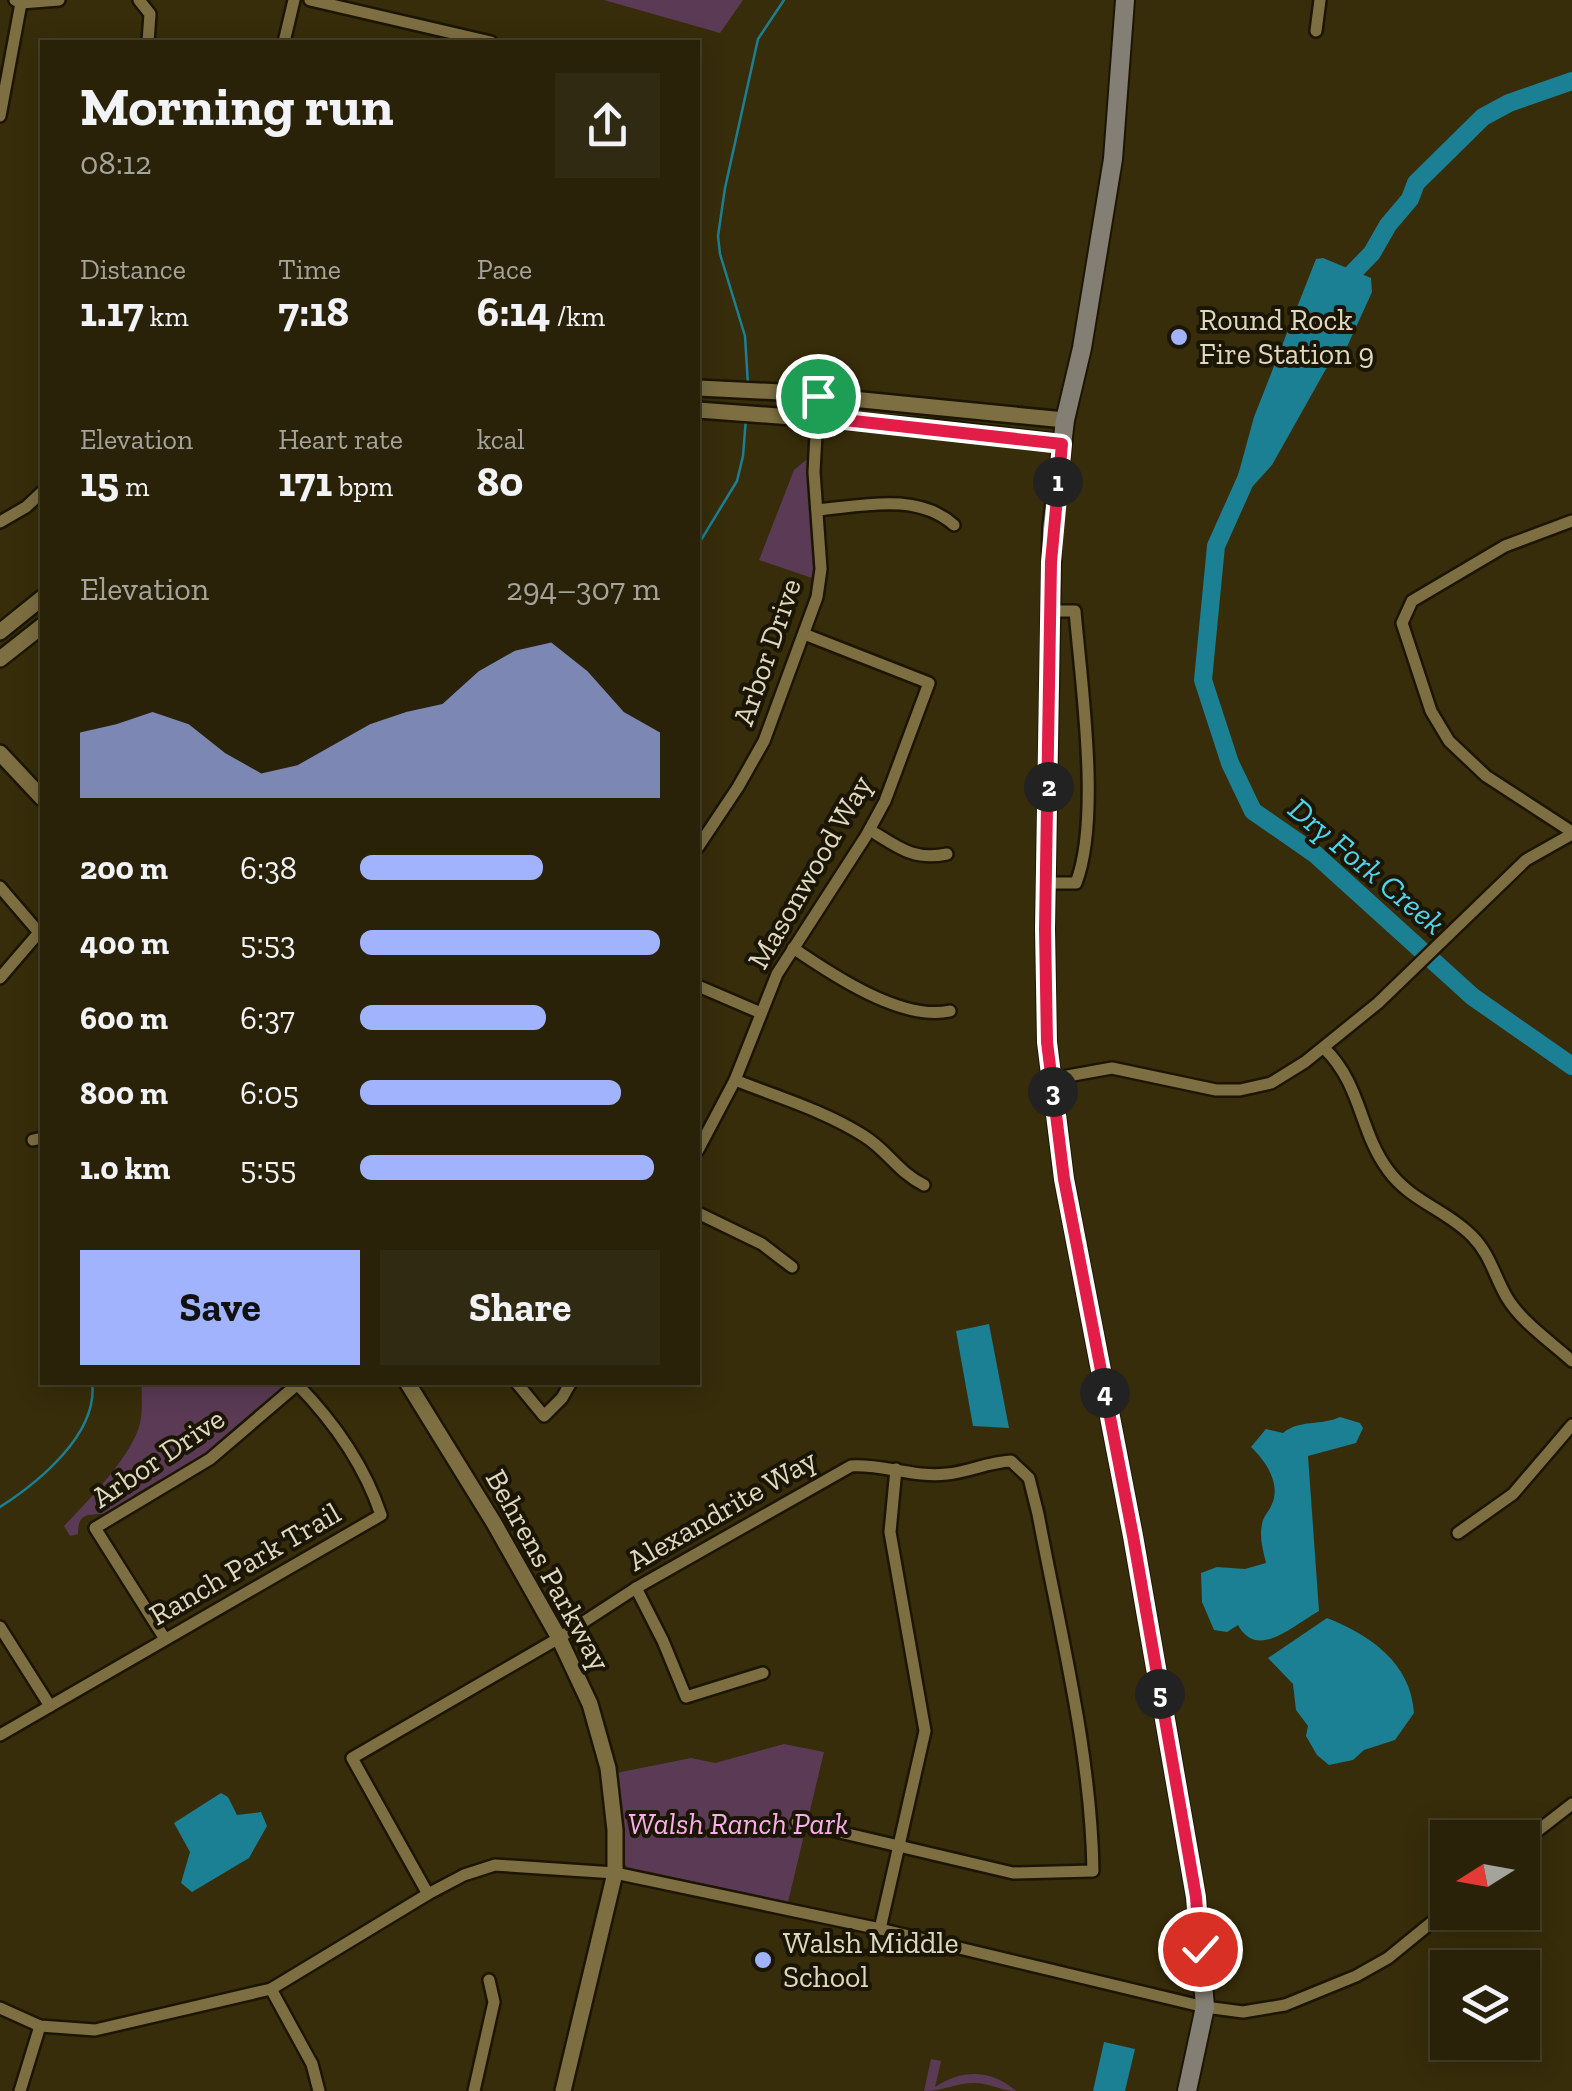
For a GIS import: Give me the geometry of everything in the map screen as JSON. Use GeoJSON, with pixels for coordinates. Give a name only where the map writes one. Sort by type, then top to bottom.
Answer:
{"type":"FeatureCollection","features":[{"type":"Feature","properties":{"kind":"main road"},"geometry":{"type":"LineString","coordinates":[[1124,0],[1118,118],[1106,211],[1065,420],[1052,529],[1045,929],[1047,1042],[1064,1179],[1130,1519],[1196,1897],[1205,2007],[1187,2091]]}},
{"type":"Feature","properties":{"kind":"street"},"geometry":{"type":"LineString","coordinates":[[0,116],[18,1],[59,0]]}},
{"type":"Feature","properties":{"kind":"street"},"geometry":{"type":"LineString","coordinates":[[140,0],[150,14],[148,40]]}},
{"type":"Feature","properties":{"kind":"street"},"geometry":{"type":"LineString","coordinates":[[284,40],[294,0]]}},
{"type":"Feature","properties":{"kind":"street"},"geometry":{"type":"LineString","coordinates":[[310,0],[482,40]]}},
{"type":"Feature","properties":{"kind":"street"},"geometry":{"type":"LineString","coordinates":[[1316,31],[1320,0]]}},
{"type":"Feature","properties":{"kind":"street"},"geometry":{"type":"LineString","coordinates":[[703,388],[1065,420]]}},
{"type":"Feature","properties":{"kind":"street","name":"Arbor Drive"},"geometry":{"type":"LineString","coordinates":[[700,844],[754,762],[820,582],[814,472],[818,396]]}},
{"type":"Feature","properties":{"kind":"street"},"geometry":{"type":"LineString","coordinates":[[705,410],[817,417],[1062,444]]}},
{"type":"Feature","properties":{"kind":"street"},"geometry":{"type":"LineString","coordinates":[[0,522],[40,494]]}},
{"type":"Feature","properties":{"kind":"street"},"geometry":{"type":"LineString","coordinates":[[817,510],[900,504],[939,512],[954,525]]}},
{"type":"Feature","properties":{"kind":"street"},"geometry":{"type":"LineString","coordinates":[[1052,1079],[1112,1068],[1200,1088],[1240,1090],[1272,1083],[1324,1048],[1386,994],[1526,860],[1572,833],[1486,776],[1449,741],[1432,711],[1402,622],[1412,601],[1505,546],[1572,520]]}},
{"type":"Feature","properties":{"kind":"street"},"geometry":{"type":"LineString","coordinates":[[0,632],[40,600]]}},
{"type":"Feature","properties":{"kind":"street"},"geometry":{"type":"LineString","coordinates":[[1048,883],[1076,882],[1082,868],[1087,806],[1084,708],[1075,611],[1050,612]]}},
{"type":"Feature","properties":{"kind":"street"},"geometry":{"type":"LineString","coordinates":[[0,659],[40,628]]}},
{"type":"Feature","properties":{"kind":"street","name":"Masonwood Way"},"geometry":{"type":"LineString","coordinates":[[700,1146],[735,1080],[777,974],[885,801],[930,683],[804,634]]}},
{"type":"Feature","properties":{"kind":"street"},"geometry":{"type":"LineString","coordinates":[[0,753],[40,796]]}},
{"type":"Feature","properties":{"kind":"street"},"geometry":{"type":"LineString","coordinates":[[870,830],[912,854],[947,854]]}},
{"type":"Feature","properties":{"kind":"street"},"geometry":{"type":"LineString","coordinates":[[0,888],[40,931]]}},
{"type":"Feature","properties":{"kind":"street"},"geometry":{"type":"LineString","coordinates":[[0,978],[40,933]]}},
{"type":"Feature","properties":{"kind":"street"},"geometry":{"type":"LineString","coordinates":[[793,948],[838,978],[906,1008],[926,1014],[950,1011]]}},
{"type":"Feature","properties":{"kind":"street"},"geometry":{"type":"LineString","coordinates":[[700,987],[761,1012]]}},
{"type":"Feature","properties":{"kind":"street"},"geometry":{"type":"LineString","coordinates":[[1324,1048],[1350,1080],[1372,1141],[1388,1170],[1405,1189],[1470,1234],[1487,1254],[1506,1297],[1518,1312],[1572,1361]]}},
{"type":"Feature","properties":{"kind":"street"},"geometry":{"type":"LineString","coordinates":[[735,1080],[850,1127],[870,1140],[906,1177],[924,1185]]}},
{"type":"Feature","properties":{"kind":"street"},"geometry":{"type":"LineString","coordinates":[[700,1214],[762,1244],[792,1267]]}},
{"type":"Feature","properties":{"kind":"street","name":"Arbor Drive"},"geometry":{"type":"LineString","coordinates":[[165,1639],[96,1528],[210,1459],[297,1385]]}},
{"type":"Feature","properties":{"kind":"street","name":"Ranch Park Trail"},"geometry":{"type":"LineString","coordinates":[[0,1735],[380,1514],[371,1484],[329,1418],[299,1385]]}},
{"type":"Feature","properties":{"kind":"street","name":"Behrens Parkway"},"geometry":{"type":"LineString","coordinates":[[409,1385],[559,1638],[590,1704],[608,1768],[615,1830],[614,1873],[563,2091]]}},
{"type":"Feature","properties":{"kind":"street"},"geometry":{"type":"LineString","coordinates":[[518,1385],[544,1416],[569,1385]]}},
{"type":"Feature","properties":{"kind":"street"},"geometry":{"type":"LineString","coordinates":[[1458,1532],[1513,1494],[1572,1425]]}},
{"type":"Feature","properties":{"kind":"street","name":"Alexandrite Way"},"geometry":{"type":"LineString","coordinates":[[428,1894],[352,1758],[559,1638],[636,1588],[851,1466],[874,1464],[947,1474],[1010,1461],[1029,1478],[1082,1750],[1092,1871],[1013,1873],[798,1822]]}},
{"type":"Feature","properties":{"kind":"street"},"geometry":{"type":"LineString","coordinates":[[880,1929],[925,1731],[890,1532],[896,1469]]}},
{"type":"Feature","properties":{"kind":"street"},"geometry":{"type":"LineString","coordinates":[[636,1588],[686,1697],[763,1673]]}},
{"type":"Feature","properties":{"kind":"street"},"geometry":{"type":"LineString","coordinates":[[0,1627],[50,1706]]}},
{"type":"Feature","properties":{"kind":"street"},"geometry":{"type":"LineString","coordinates":[[1540,1828],[1572,1804]]}},
{"type":"Feature","properties":{"kind":"street"},"geometry":{"type":"LineString","coordinates":[[0,2008],[40,2026],[94,2030],[272,1989],[428,1894],[464,1875],[495,1865],[614,1873],[880,1929],[1205,2007],[1243,2012],[1285,2005],[1373,1967],[1430,1925]]}},
{"type":"Feature","properties":{"kind":"street"},"geometry":{"type":"LineString","coordinates":[[474,2091],[494,2002],[490,1980]]}},
{"type":"Feature","properties":{"kind":"street"},"geometry":{"type":"LineString","coordinates":[[272,1989],[312,2064],[319,2091]]}},
{"type":"Feature","properties":{"kind":"street"},"geometry":{"type":"LineString","coordinates":[[20,2091],[40,2026]]}},
{"type":"Feature","properties":{"kind":"green space"},"geometry":{"type":"Polygon","coordinates":[[[604,0],[743,0],[720,33],[604,0]]]}},
{"type":"Feature","properties":{"kind":"green space"},"geometry":{"type":"Polygon","coordinates":[[[807,459],[815,579],[759,560],[794,470],[807,459]]]}},
{"type":"Feature","properties":{"kind":"green space"},"geometry":{"type":"Polygon","coordinates":[[[142,1385],[288,1385],[183,1472],[159,1480],[118,1510],[83,1518],[78,1534],[70,1536],[64,1526],[128,1449],[141,1418],[142,1385]]]}},
{"type":"Feature","properties":{"kind":"green space","name":"Walsh Ranch Park"},"geometry":{"type":"Polygon","coordinates":[[[784,1744],[824,1752],[788,1902],[627,1867],[616,1773],[691,1758],[715,1763],[784,1744]]]}},
{"type":"Feature","properties":{"kind":"green space"},"geometry":{"type":"Polygon","coordinates":[[[931,2059],[941,2061],[935,2087],[956,2077],[976,2074],[997,2079],[1016,2091],[974,2083],[924,2091],[931,2059]]]}},
{"type":"Feature","properties":{"kind":"water"},"geometry":{"type":"Polygon","coordinates":[[[1323,258],[1371,278],[1372,292],[1346,349],[1326,369],[1272,465],[1253,486],[1234,490],[1254,417],[1316,259],[1323,258]]]}},
{"type":"Feature","properties":{"kind":"water"},"geometry":{"type":"Polygon","coordinates":[[[989,1324],[1009,1428],[973,1426],[956,1331],[989,1324]]]}},
{"type":"Feature","properties":{"kind":"water"},"geometry":{"type":"Polygon","coordinates":[[[1340,1417],[1360,1423],[1363,1428],[1356,1443],[1308,1456],[1319,1611],[1265,1640],[1246,1635],[1238,1625],[1227,1632],[1214,1630],[1202,1602],[1201,1573],[1217,1567],[1245,1569],[1266,1563],[1261,1529],[1275,1489],[1267,1466],[1251,1447],[1266,1429],[1283,1433],[1296,1426],[1340,1417]]]}},
{"type":"Feature","properties":{"kind":"water"},"geometry":{"type":"Polygon","coordinates":[[[1327,1618],[1386,1653],[1405,1679],[1414,1713],[1395,1740],[1364,1750],[1353,1760],[1329,1765],[1317,1755],[1306,1736],[1308,1726],[1296,1710],[1293,1684],[1268,1658],[1327,1618]]]}},
{"type":"Feature","properties":{"kind":"water"},"geometry":{"type":"Polygon","coordinates":[[[221,1793],[228,1797],[237,1815],[261,1812],[267,1826],[249,1858],[192,1892],[181,1883],[190,1852],[174,1823],[221,1793]]]}},
{"type":"Feature","properties":{"kind":"water"},"geometry":{"type":"Polygon","coordinates":[[[1104,2042],[1135,2049],[1125,2091],[1093,2091],[1104,2042]]]}},
{"type":"Feature","properties":{"kind":"waterway"},"geometry":{"type":"LineString","coordinates":[[748,385],[745,336],[718,236],[758,39],[784,0]]}},
{"type":"Feature","properties":{"kind":"waterway","name":"Dry Fork Creek"},"geometry":{"type":"LineString","coordinates":[[1341,285],[1372,253],[1388,225],[1410,199],[1416,183],[1483,117],[1509,103],[1572,81]]}},
{"type":"Feature","properties":{"kind":"waterway"},"geometry":{"type":"LineString","coordinates":[[700,542],[737,481],[746,418]]}},
{"type":"Feature","properties":{"kind":"waterway","name":"Dry Fork Creek"},"geometry":{"type":"LineString","coordinates":[[1251,468],[1216,546],[1203,680],[1230,763],[1253,811],[1315,854],[1473,997],[1572,1066]]}},
{"type":"Feature","properties":{"kind":"waterway"},"geometry":{"type":"LineString","coordinates":[[0,1507],[48,1470],[76,1437],[92,1401],[92,1385]]}},
{"type":"Feature","properties":{"kind":"place","name":"Round Rock Fire Station 9"},"geometry":{"type":"Point","coordinates":[1179,337]}},
{"type":"Feature","properties":{"kind":"place","name":"Walsh Middle School"},"geometry":{"type":"Point","coordinates":[763,1960]}},
{"type":"Feature","properties":{"kind":"route"},"geometry":{"type":"LineString","coordinates":[[818,396],[817,417],[1062,444],[1051,562],[1047,1042],[1064,1179],[1133,1536],[1196,1897],[1200,1949]]}}]}
